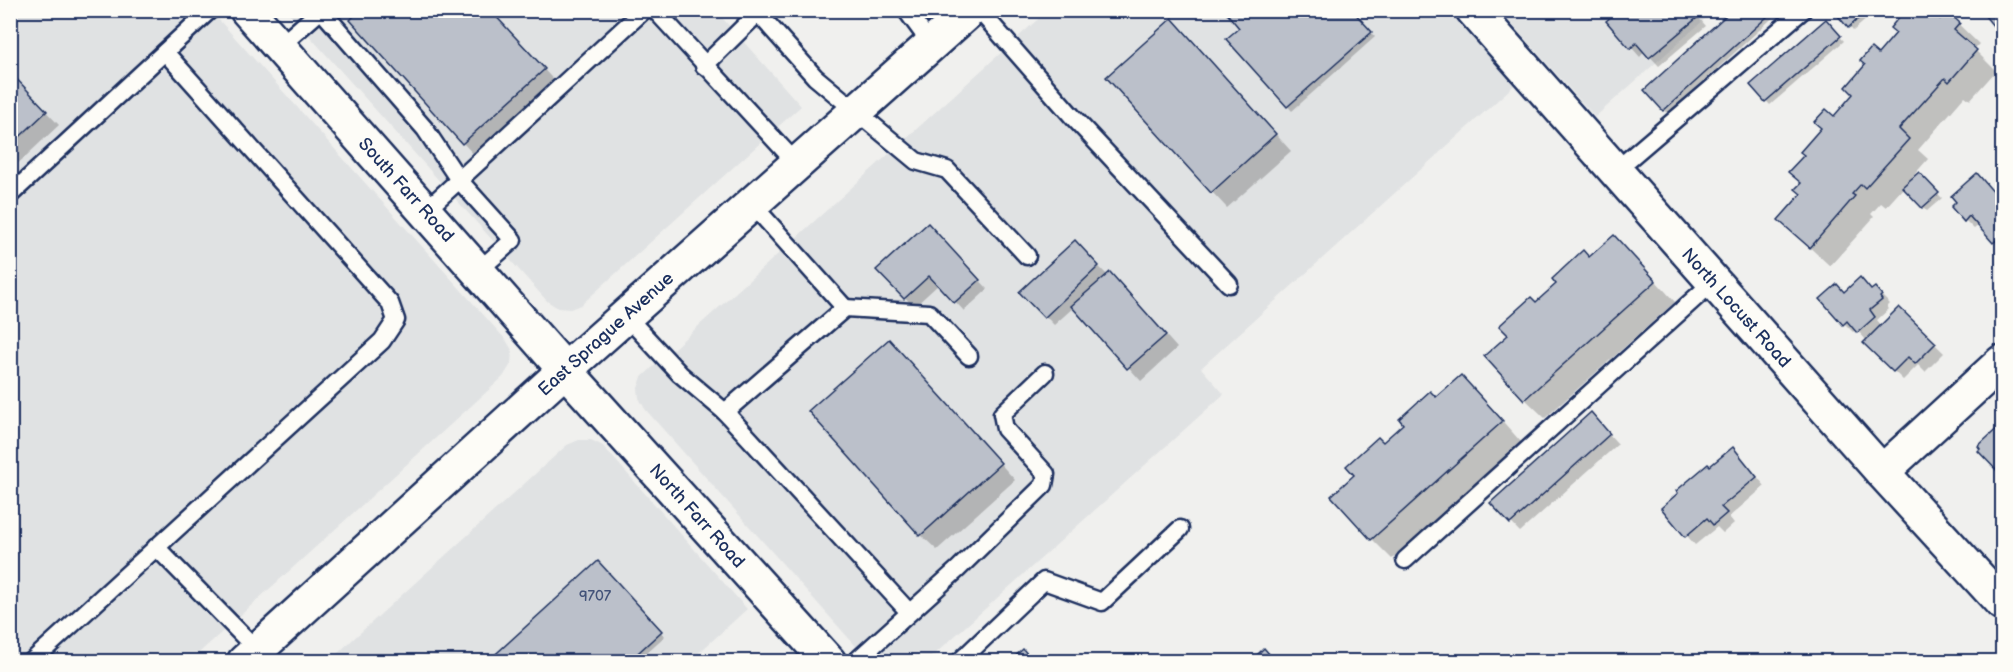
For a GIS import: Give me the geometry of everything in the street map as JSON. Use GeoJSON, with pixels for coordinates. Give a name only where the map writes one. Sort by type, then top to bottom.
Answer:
{"type":"FeatureCollection","features":[{"type":"Feature","properties":{"kind":"street","name":"South Farr Road"},"geometry":{"type":"LineString","coordinates":[[247,10],[565,370]]}},
{"type":"Feature","properties":{"kind":"street","name":"East Sprague Avenue"},"geometry":{"type":"LineString","coordinates":[[251,656],[565,370],[970,10]]}},
{"type":"Feature","properties":{"kind":"street","name":"North Locust Road"},"geometry":{"type":"LineString","coordinates":[[1473,10],[1882,472],[2002,603]]}},
{"type":"Feature","properties":{"kind":"street"},"geometry":{"type":"LineString","coordinates":[[1882,472],[2002,362]]}},
{"type":"Feature","properties":{"kind":"street","name":"North Farr Road"},"geometry":{"type":"LineString","coordinates":[[565,370],[829,662]]}},
{"type":"Feature","properties":{"kind":"lane"},"geometry":{"type":"LineString","coordinates":[[10,195],[210,10]]}},
{"type":"Feature","properties":{"kind":"lane"},"geometry":{"type":"LineString","coordinates":[[279,47],[321,10],[425,129],[459,180],[513,240],[478,271]]}},
{"type":"Feature","properties":{"kind":"lane"},"geometry":{"type":"LineString","coordinates":[[425,211],[644,10]]}},
{"type":"Feature","properties":{"kind":"lane"},"geometry":{"type":"LineString","coordinates":[[655,10],[704,66],[797,164]]}},
{"type":"Feature","properties":{"kind":"lane"},"geometry":{"type":"LineString","coordinates":[[906,10],[932,44]]}},
{"type":"Feature","properties":{"kind":"lane"},"geometry":{"type":"LineString","coordinates":[[979,10],[1072,116],[1229,284]]}},
{"type":"Feature","properties":{"kind":"lane"},"geometry":{"type":"LineString","coordinates":[[1615,171],[1803,10]]}},
{"type":"Feature","properties":{"kind":"lane"},"geometry":{"type":"LineString","coordinates":[[704,66],[760,12],[815,77],[916,162],[947,170],[1027,256]]}},
{"type":"Feature","properties":{"kind":"lane"},"geometry":{"type":"LineString","coordinates":[[31,662],[382,341],[396,320],[390,303],[165,52]]}},
{"type":"Feature","properties":{"kind":"lane"},"geometry":{"type":"LineString","coordinates":[[752,204],[845,308]]}},
{"type":"Feature","properties":{"kind":"lane"},"geometry":{"type":"LineString","coordinates":[[1405,560],[1713,282]]}},
{"type":"Feature","properties":{"kind":"lane"},"geometry":{"type":"LineString","coordinates":[[725,412],[845,308],[928,313],[969,356]]}},
{"type":"Feature","properties":{"kind":"lane"},"geometry":{"type":"LineString","coordinates":[[626,316],[680,374],[725,412],[909,612]]}},
{"type":"Feature","properties":{"kind":"lane"},"geometry":{"type":"LineString","coordinates":[[855,662],[958,569],[1044,485],[1046,474],[1005,429],[1002,414],[1045,373]]}},
{"type":"Feature","properties":{"kind":"lane"},"geometry":{"type":"LineString","coordinates":[[959,662],[1044,581],[1102,603],[1180,529]]}},
{"type":"Feature","properties":{"kind":"lane"},"geometry":{"type":"LineString","coordinates":[[156,547],[251,656]]}},
{"type":"Feature","properties":{"kind":"shaded area"},"geometry":{"type":"Polygon","coordinates":[[[10,11],[211,11],[506,340],[512,350],[511,364],[503,377],[190,661],[11,661],[10,11]]]}},
{"type":"Feature","properties":{"kind":"shaded area"},"geometry":{"type":"Polygon","coordinates":[[[287,11],[716,11],[801,106],[581,305],[570,309],[558,308],[547,301],[287,11]]]}},
{"type":"Feature","properties":{"kind":"shaded area"},"geometry":{"type":"Polygon","coordinates":[[[1047,11],[1456,11],[1520,80],[1201,368],[1224,394],[927,661],[869,661],[645,409],[639,398],[638,388],[642,377],[1047,11]]]}},
{"type":"Feature","properties":{"kind":"shaded area"},"geometry":{"type":"Polygon","coordinates":[[[1500,11],[1714,11],[1595,117],[1500,11]]]}},
{"type":"Feature","properties":{"kind":"shaded area"},"geometry":{"type":"Polygon","coordinates":[[[579,440],[591,440],[603,446],[747,609],[690,661],[328,662],[567,445],[579,440]]]}},
{"type":"Feature","properties":{"kind":"building"},"geometry":{"type":"Polygon","coordinates":[[[360,10],[490,10],[545,69],[462,144],[350,20],[360,10]]]}},
{"type":"Feature","properties":{"kind":"building"},"geometry":{"type":"Polygon","coordinates":[[[1224,10],[1352,10],[1372,32],[1287,107],[1226,39],[1239,28],[1224,10]]]}},
{"type":"Feature","properties":{"kind":"building"},"geometry":{"type":"Polygon","coordinates":[[[1619,10],[1693,10],[1698,17],[1649,58],[1636,43],[1630,49],[1606,21],[1619,10]]]}},
{"type":"Feature","properties":{"kind":"building"},"geometry":{"type":"Polygon","coordinates":[[[1732,10],[1761,10],[1767,17],[1663,111],[1644,90],[1732,10]]]}},
{"type":"Feature","properties":{"kind":"building"},"geometry":{"type":"Polygon","coordinates":[[[1833,10],[1868,10],[1848,28],[1833,10]]]}},
{"type":"Feature","properties":{"kind":"building"},"geometry":{"type":"Polygon","coordinates":[[[1905,10],[1931,10],[1940,19],[1947,11],[1960,23],[1954,30],[1977,50],[1949,82],[1945,78],[1899,129],[1909,139],[1865,188],[1861,184],[1852,194],[1855,196],[1810,248],[1778,220],[1801,194],[1795,189],[1801,183],[1788,172],[1804,155],[1800,152],[1821,128],[1814,122],[1826,109],[1834,116],[1853,94],[1846,87],[1865,65],[1860,61],[1871,48],[1878,54],[1896,33],[1890,28],[1905,10]]]}},
{"type":"Feature","properties":{"kind":"building"},"geometry":{"type":"Polygon","coordinates":[[[1980,10],[2002,10],[2002,20],[1994,27],[1980,10]]]}},
{"type":"Feature","properties":{"kind":"building"},"geometry":{"type":"Polygon","coordinates":[[[1172,18],[1276,134],[1211,193],[1106,77],[1172,18]]]}},
{"type":"Feature","properties":{"kind":"building"},"geometry":{"type":"Polygon","coordinates":[[[1826,19],[1841,36],[1765,102],[1750,85],[1826,19]]]}},
{"type":"Feature","properties":{"kind":"building"},"geometry":{"type":"Polygon","coordinates":[[[10,72],[47,111],[10,146],[10,72]]]}},
{"type":"Feature","properties":{"kind":"building"},"geometry":{"type":"Polygon","coordinates":[[[1919,172],[1939,193],[1922,208],[1902,187],[1919,172]]]}},
{"type":"Feature","properties":{"kind":"building"},"geometry":{"type":"Polygon","coordinates":[[[1977,173],[2002,202],[2002,238],[2000,237],[1993,243],[1969,216],[1964,222],[1951,207],[1956,202],[1951,196],[1977,173]]]}},
{"type":"Feature","properties":{"kind":"building"},"geometry":{"type":"Polygon","coordinates":[[[928,223],[980,280],[954,303],[929,276],[904,299],[876,270],[928,223]]]}},
{"type":"Feature","properties":{"kind":"building"},"geometry":{"type":"Polygon","coordinates":[[[1614,235],[1656,281],[1524,400],[1484,356],[1508,335],[1499,326],[1531,297],[1536,302],[1556,284],[1552,279],[1583,250],[1589,257],[1614,235]]]}},
{"type":"Feature","properties":{"kind":"building"},"geometry":{"type":"Polygon","coordinates":[[[1075,240],[1099,266],[1044,318],[1019,292],[1075,240]]]}},
{"type":"Feature","properties":{"kind":"building"},"geometry":{"type":"Polygon","coordinates":[[[1110,272],[1166,335],[1127,369],[1071,306],[1110,272]]]}},
{"type":"Feature","properties":{"kind":"building"},"geometry":{"type":"Polygon","coordinates":[[[1860,277],[1871,290],[1875,287],[1882,295],[1880,297],[1882,300],[1870,310],[1875,317],[1857,333],[1847,321],[1843,325],[1820,299],[1837,284],[1844,292],[1860,277]]]}},
{"type":"Feature","properties":{"kind":"building"},"geometry":{"type":"Polygon","coordinates":[[[1899,307],[1936,343],[1915,364],[1908,357],[1893,372],[1863,343],[1899,307]]]}},
{"type":"Feature","properties":{"kind":"building"},"geometry":{"type":"Polygon","coordinates":[[[889,339],[1001,463],[920,536],[808,411],[889,339]]]}},
{"type":"Feature","properties":{"kind":"building"},"geometry":{"type":"Polygon","coordinates":[[[1461,375],[1503,421],[1371,540],[1331,496],[1354,475],[1346,466],[1378,437],[1383,442],[1403,424],[1399,419],[1430,391],[1436,397],[1461,375]]]}},
{"type":"Feature","properties":{"kind":"building"},"geometry":{"type":"Polygon","coordinates":[[[1591,412],[1610,434],[1510,524],[1490,503],[1591,412]]]}},
{"type":"Feature","properties":{"kind":"building"},"geometry":{"type":"Polygon","coordinates":[[[2002,424],[2002,474],[1978,451],[1980,449],[1978,446],[2002,424]]]}},
{"type":"Feature","properties":{"kind":"building"},"geometry":{"type":"Polygon","coordinates":[[[1733,447],[1757,477],[1721,507],[1727,513],[1713,525],[1707,518],[1685,537],[1661,508],[1678,493],[1676,491],[1708,464],[1710,466],[1733,447]]]}},
{"type":"Feature","properties":{"kind":"building"},"geometry":{"type":"Polygon","coordinates":[[[598,561],[662,631],[628,662],[487,662],[598,561]]]}},
{"type":"Feature","properties":{"kind":"building"},"geometry":{"type":"Polygon","coordinates":[[[1264,648],[1276,662],[1250,662],[1264,648]]]}},
{"type":"Feature","properties":{"kind":"building"},"geometry":{"type":"Polygon","coordinates":[[[1023,649],[1034,662],[1009,662],[1023,649]]]}}]}
